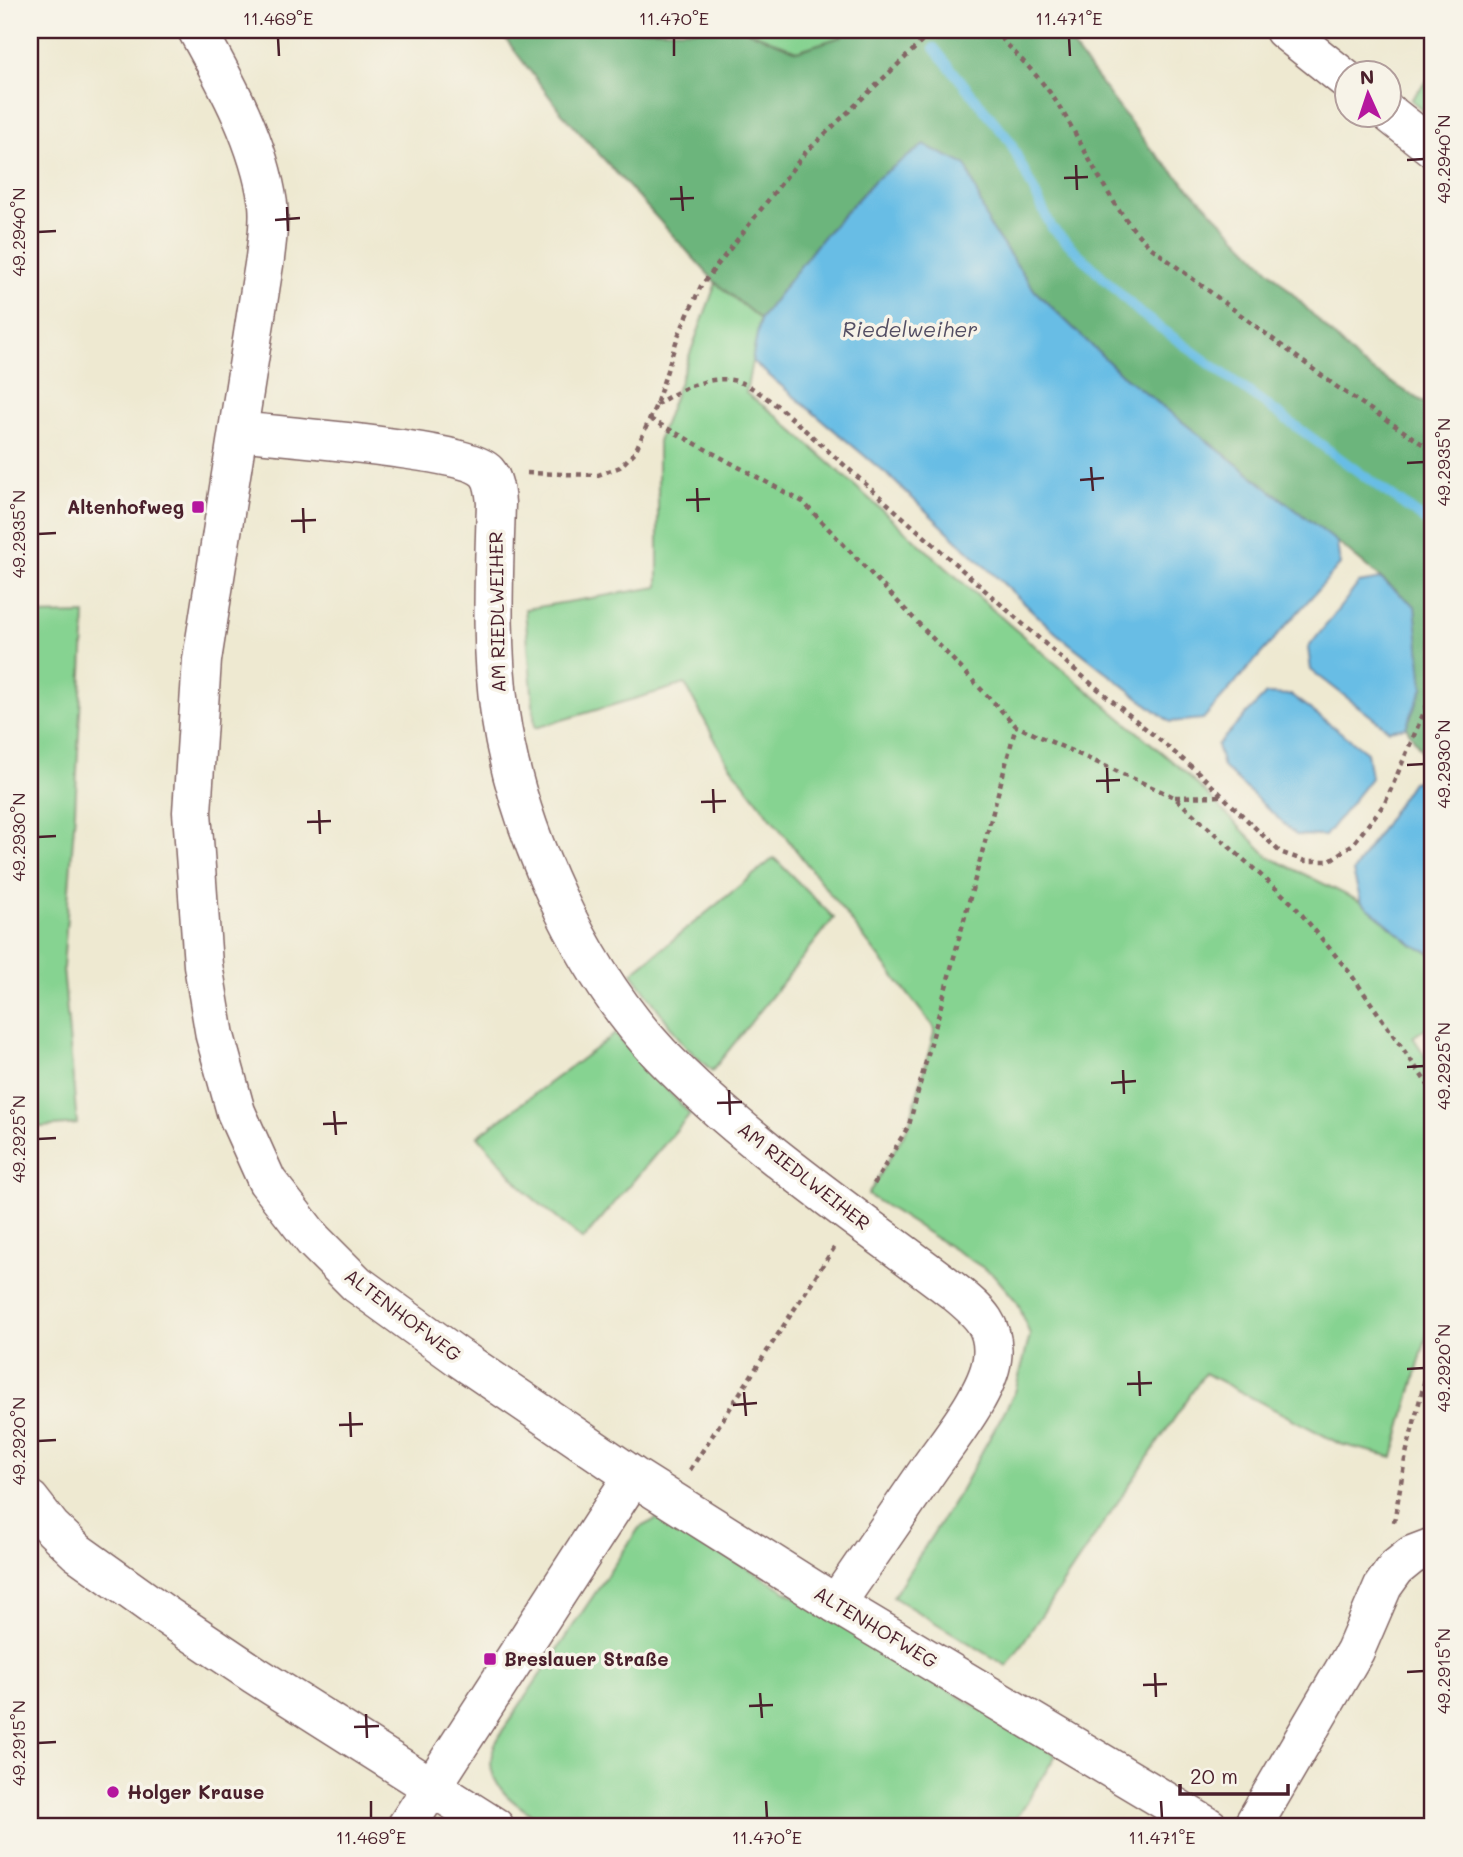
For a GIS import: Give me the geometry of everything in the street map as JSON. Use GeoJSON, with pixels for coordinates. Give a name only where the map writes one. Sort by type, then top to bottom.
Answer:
{"type":"FeatureCollection","features":[{"type":"Feature","properties":{"kind":"street","name":"ALTENHOFWEG"},"geometry":{"type":"LineString","coordinates":[[197,30],[242,116],[268,204],[268,230],[202,660],[192,812],[202,965],[215,1037],[236,1112],[267,1181],[313,1240],[357,1284],[458,1357],[634,1476],[836,1604],[1209,1827]]}},
{"type":"Feature","properties":{"kind":"street"},"geometry":{"type":"LineString","coordinates":[[1284,30],[1334,70]]}},
{"type":"Feature","properties":{"kind":"street"},"geometry":{"type":"LineString","coordinates":[[1404,125],[1433,148]]}},
{"type":"Feature","properties":{"kind":"street"},"geometry":{"type":"LineString","coordinates":[[238,431],[440,455],[475,464],[488,473]]}},
{"type":"Feature","properties":{"kind":"street","name":"AM RIEDLWEIHER"},"geometry":{"type":"LineString","coordinates":[[488,473],[494,487],[496,503],[493,615],[495,670],[512,772],[532,837],[569,921],[604,982],[661,1054],[721,1111],[981,1313],[991,1332],[992,1360],[986,1379],[967,1415],[836,1604]]}},
{"type":"Feature","properties":{"kind":"street"},"geometry":{"type":"LineString","coordinates":[[406,1827],[634,1476]]}},
{"type":"Feature","properties":{"kind":"street"},"geometry":{"type":"LineString","coordinates":[[37,1525],[255,1675],[495,1827]]}},
{"type":"Feature","properties":{"kind":"street"},"geometry":{"type":"LineString","coordinates":[[1252,1827],[1355,1651],[1383,1586],[1396,1568],[1412,1555],[1433,1547]]}},
{"type":"Feature","properties":{"kind":"path"},"geometry":{"type":"LineString","coordinates":[[488,473],[598,475],[620,467],[635,452],[650,419],[678,336],[701,286],[805,153],[934,30]]}},
{"type":"Feature","properties":{"kind":"path"},"geometry":{"type":"LineString","coordinates":[[994,30],[1056,100],[1116,208],[1130,228],[1149,246],[1338,387],[1433,451]]}},
{"type":"Feature","properties":{"kind":"path"},"geometry":{"type":"LineString","coordinates":[[656,405],[674,393],[699,383],[718,380],[741,382],[779,407],[1069,665],[1198,772],[1280,852],[1306,862],[1329,861],[1353,844],[1385,803],[1433,691]]}},
{"type":"Feature","properties":{"kind":"path"},"geometry":{"type":"LineString","coordinates":[[650,419],[803,502],[1016,726],[1174,797],[1293,904],[1350,973],[1433,1092]]}},
{"type":"Feature","properties":{"kind":"path"},"geometry":{"type":"LineString","coordinates":[[671,1500],[854,1216],[909,1125],[1016,726]]}},
{"type":"Feature","properties":{"kind":"path"},"geometry":{"type":"LineString","coordinates":[[1174,797],[1223,796]]}},
{"type":"Feature","properties":{"kind":"path"},"geometry":{"type":"LineString","coordinates":[[1383,1586],[1406,1454],[1433,1349]]}},
{"type":"Feature","properties":{"kind":"green space"},"geometry":{"type":"Polygon","coordinates":[[[499,30],[745,30],[797,51],[841,37],[844,30],[1060,30],[1150,148],[1360,363],[1433,408],[1433,769],[1406,727],[1423,688],[1415,606],[1121,374],[1035,291],[989,225],[966,165],[875,180],[822,238],[760,319],[716,283],[562,113],[499,30]]]}},
{"type":"Feature","properties":{"kind":"green space"},"geometry":{"type":"Polygon","coordinates":[[[745,30],[843,30],[841,37],[797,51],[745,30]]]}},
{"type":"Feature","properties":{"kind":"green space"},"geometry":{"type":"Polygon","coordinates":[[[1433,73],[1433,119],[1411,100],[1433,73]]]}},
{"type":"Feature","properties":{"kind":"green space"},"geometry":{"type":"Polygon","coordinates":[[[716,283],[760,319],[746,393],[777,416],[1010,625],[1185,772],[1269,857],[1361,902],[1413,945],[1433,954],[1433,1023],[1413,1037],[1433,1068],[1433,1313],[1393,1457],[1340,1444],[1205,1373],[1007,1666],[893,1597],[959,1493],[1015,1392],[1030,1335],[1018,1303],[993,1274],[868,1195],[909,1125],[935,1029],[726,760],[685,684],[535,728],[525,609],[658,587],[658,441],[716,283]]]}},
{"type":"Feature","properties":{"kind":"green space"},"geometry":{"type":"Polygon","coordinates":[[[85,614],[75,811],[63,968],[77,1124],[30,1128],[30,615],[85,614]]]}},
{"type":"Feature","properties":{"kind":"green space"},"geometry":{"type":"Polygon","coordinates":[[[774,858],[834,918],[712,1071],[684,1045],[632,973],[774,858]]]}},
{"type":"Feature","properties":{"kind":"green space"},"geometry":{"type":"Polygon","coordinates":[[[615,1034],[690,1114],[583,1240],[527,1193],[478,1136],[615,1034]]]}},
{"type":"Feature","properties":{"kind":"green space"},"geometry":{"type":"Polygon","coordinates":[[[656,1519],[667,1519],[1056,1755],[1011,1827],[551,1827],[518,1805],[499,1787],[493,1776],[491,1764],[496,1742],[639,1528],[656,1519]]]}},
{"type":"Feature","properties":{"kind":"water","name":"Riedelweiher"},"geometry":{"type":"Polygon","coordinates":[[[924,145],[966,165],[989,225],[1035,291],[1121,374],[1337,542],[1340,565],[1203,719],[1170,722],[1056,633],[891,478],[752,361],[760,319],[822,238],[875,180],[924,145]]]}},
{"type":"Feature","properties":{"kind":"water"},"geometry":{"type":"Polygon","coordinates":[[[1381,579],[1415,606],[1423,688],[1406,727],[1389,730],[1311,670],[1308,648],[1359,583],[1381,579]]]}},
{"type":"Feature","properties":{"kind":"water"},"geometry":{"type":"Polygon","coordinates":[[[1266,694],[1291,695],[1367,752],[1371,778],[1325,836],[1296,835],[1223,767],[1217,745],[1266,694]]]}},
{"type":"Feature","properties":{"kind":"water"},"geometry":{"type":"Polygon","coordinates":[[[1433,778],[1433,954],[1413,945],[1361,902],[1353,872],[1412,782],[1433,778]]]}},
{"type":"Feature","properties":{"kind":"waterway"},"geometry":{"type":"LineString","coordinates":[[934,48],[1009,140],[1052,228],[1140,313],[1433,526]]}},
{"type":"Feature","properties":{"kind":"place","name":"Altenhofweg"},"geometry":{"type":"Point","coordinates":[198,507]}},
{"type":"Feature","properties":{"kind":"place","name":"Breslauer Straße"},"geometry":{"type":"Point","coordinates":[490,1659]}},
{"type":"Feature","properties":{"kind":"place","name":"Holger Krause"},"geometry":{"type":"Point","coordinates":[113,1792]}}]}
